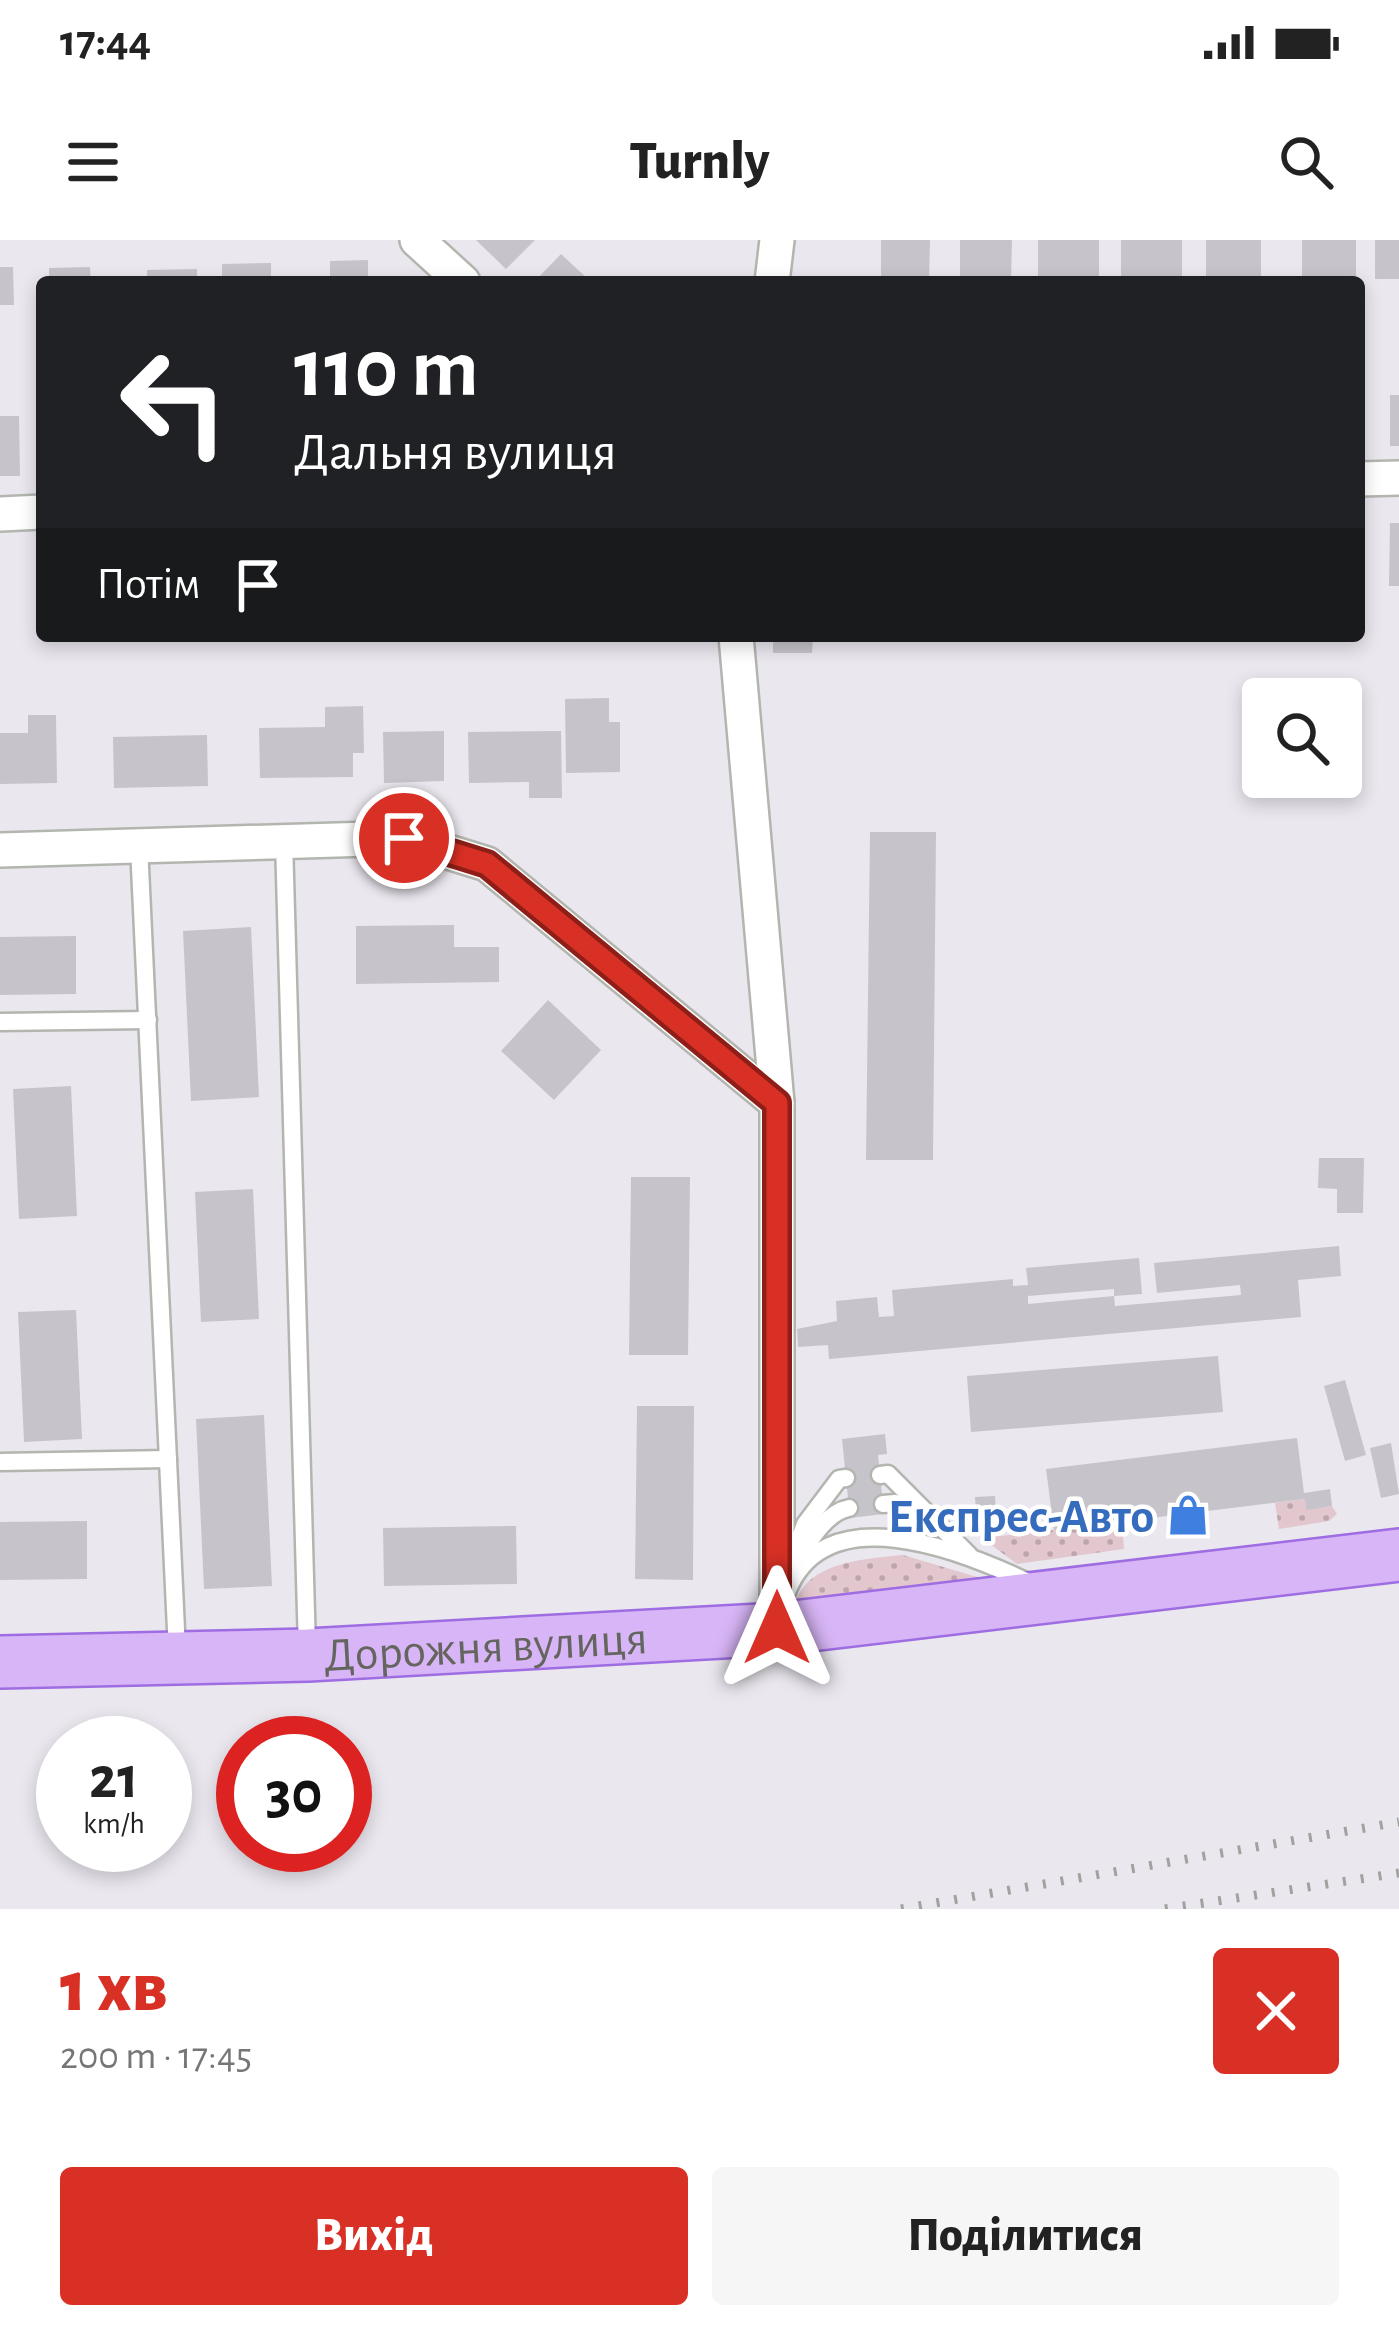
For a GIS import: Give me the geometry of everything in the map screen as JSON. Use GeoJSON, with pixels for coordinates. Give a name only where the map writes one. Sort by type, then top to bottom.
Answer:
{"type":"FeatureCollection","features":[{"type":"Feature","properties":{"kind":"main road","name":"Дорожня вулиця"},"geometry":{"type":"LineString","coordinates":[[0,1662],[308,1654],[782,1610],[1058,1596],[1399,1555]]}},
{"type":"Feature","properties":{"kind":"street"},"geometry":{"type":"LineString","coordinates":[[417,240],[456,276]]}},
{"type":"Feature","properties":{"kind":"street"},"geometry":{"type":"LineString","coordinates":[[773,276],[777,240]]}},
{"type":"Feature","properties":{"kind":"street"},"geometry":{"type":"LineString","coordinates":[[1365,479],[1399,478]]}},
{"type":"Feature","properties":{"kind":"street"},"geometry":{"type":"LineString","coordinates":[[0,514],[36,512]]}},
{"type":"Feature","properties":{"kind":"street"},"geometry":{"type":"LineString","coordinates":[[737,642],[777,1103],[782,1610]]}},
{"type":"Feature","properties":{"kind":"street"},"geometry":{"type":"LineString","coordinates":[[0,850],[404,838],[487,864],[777,1103]]}},
{"type":"Feature","properties":{"kind":"lane"},"geometry":{"type":"LineString","coordinates":[[284,841],[308,1654]]}},
{"type":"Feature","properties":{"kind":"lane"},"geometry":{"type":"LineString","coordinates":[[139,846],[177,1658]]}},
{"type":"Feature","properties":{"kind":"lane"},"geometry":{"type":"LineString","coordinates":[[0,1022],[148,1020]]}},
{"type":"Feature","properties":{"kind":"lane"},"geometry":{"type":"LineString","coordinates":[[0,1462],[168,1459]]}},
{"type":"Feature","properties":{"kind":"lane"},"geometry":{"type":"LineString","coordinates":[[880,1474],[887,1474],[974,1560]]}},
{"type":"Feature","properties":{"kind":"lane"},"geometry":{"type":"LineString","coordinates":[[782,1610],[793,1549],[805,1524],[839,1479],[846,1478]]}},
{"type":"Feature","properties":{"kind":"lane"},"geometry":{"type":"LineString","coordinates":[[883,1504],[895,1503],[974,1560]]}},
{"type":"Feature","properties":{"kind":"lane"},"geometry":{"type":"LineString","coordinates":[[782,1610],[799,1557],[818,1530],[840,1509],[849,1508]]}},
{"type":"Feature","properties":{"kind":"lane"},"geometry":{"type":"LineString","coordinates":[[782,1610],[802,1565],[853,1540],[902,1535],[1058,1596]]}},
{"type":"Feature","properties":{"kind":"shaded area"},"geometry":{"type":"Polygon","coordinates":[[[1305,1499],[1306,1509],[1332,1506],[1337,1514],[1329,1521],[1279,1529],[1275,1503],[1305,1499]]]}},
{"type":"Feature","properties":{"kind":"shaded area"},"geometry":{"type":"Polygon","coordinates":[[[1122,1522],[1124,1549],[1017,1564],[975,1533],[991,1537],[1122,1522]]]}},
{"type":"Feature","properties":{"kind":"shaded area"},"geometry":{"type":"Polygon","coordinates":[[[903,1555],[1014,1588],[796,1602],[803,1588],[826,1570],[903,1555]]]}},
{"type":"Feature","properties":{"kind":"building"},"geometry":{"type":"Polygon","coordinates":[[[476,240],[535,240],[506,269],[476,240]]]}},
{"type":"Feature","properties":{"kind":"building"},"geometry":{"type":"Polygon","coordinates":[[[881,240],[930,240],[929,276],[881,276],[881,240]]]}},
{"type":"Feature","properties":{"kind":"building"},"geometry":{"type":"Polygon","coordinates":[[[960,240],[1012,240],[1011,276],[960,276],[960,240]]]}},
{"type":"Feature","properties":{"kind":"building"},"geometry":{"type":"Polygon","coordinates":[[[1038,240],[1099,240],[1099,276],[1038,276],[1038,240]]]}},
{"type":"Feature","properties":{"kind":"building"},"geometry":{"type":"Polygon","coordinates":[[[1121,240],[1182,240],[1182,276],[1121,276],[1121,240]]]}},
{"type":"Feature","properties":{"kind":"building"},"geometry":{"type":"Polygon","coordinates":[[[1206,240],[1261,240],[1261,276],[1206,276],[1206,240]]]}},
{"type":"Feature","properties":{"kind":"building"},"geometry":{"type":"Polygon","coordinates":[[[1302,240],[1356,240],[1356,276],[1302,276],[1302,240]]]}},
{"type":"Feature","properties":{"kind":"building"},"geometry":{"type":"Polygon","coordinates":[[[1375,240],[1399,240],[1399,279],[1375,279],[1375,240]]]}},
{"type":"Feature","properties":{"kind":"building"},"geometry":{"type":"Polygon","coordinates":[[[561,254],[585,276],[540,276],[561,254]]]}},
{"type":"Feature","properties":{"kind":"building"},"geometry":{"type":"Polygon","coordinates":[[[368,260],[368,276],[330,276],[330,261],[368,260]]]}},
{"type":"Feature","properties":{"kind":"building"},"geometry":{"type":"Polygon","coordinates":[[[271,263],[271,276],[222,276],[222,264],[271,263]]]}},
{"type":"Feature","properties":{"kind":"building"},"geometry":{"type":"Polygon","coordinates":[[[0,267],[13,267],[14,305],[0,305],[0,267]]]}},
{"type":"Feature","properties":{"kind":"building"},"geometry":{"type":"Polygon","coordinates":[[[90,267],[91,276],[49,276],[49,268],[90,267]]]}},
{"type":"Feature","properties":{"kind":"building"},"geometry":{"type":"Polygon","coordinates":[[[197,269],[197,276],[147,276],[147,270],[197,269]]]}},
{"type":"Feature","properties":{"kind":"building"},"geometry":{"type":"Polygon","coordinates":[[[1390,395],[1399,395],[1399,446],[1390,446],[1390,395]]]}},
{"type":"Feature","properties":{"kind":"building"},"geometry":{"type":"Polygon","coordinates":[[[0,416],[19,416],[20,476],[0,476],[0,416]]]}},
{"type":"Feature","properties":{"kind":"building"},"geometry":{"type":"Polygon","coordinates":[[[1390,523],[1399,523],[1399,586],[1389,586],[1390,523]]]}},
{"type":"Feature","properties":{"kind":"building"},"geometry":{"type":"Polygon","coordinates":[[[773,642],[813,642],[812,653],[773,653],[773,642]]]}},
{"type":"Feature","properties":{"kind":"building"},"geometry":{"type":"Polygon","coordinates":[[[609,698],[609,722],[620,722],[620,772],[566,773],[565,699],[609,698]]]}},
{"type":"Feature","properties":{"kind":"building"},"geometry":{"type":"Polygon","coordinates":[[[363,706],[364,753],[353,753],[353,777],[260,778],[259,728],[325,727],[325,707],[363,706]]]}},
{"type":"Feature","properties":{"kind":"building"},"geometry":{"type":"Polygon","coordinates":[[[28,715],[56,715],[57,783],[0,784],[0,733],[28,733],[28,715]]]}},
{"type":"Feature","properties":{"kind":"building"},"geometry":{"type":"Polygon","coordinates":[[[444,731],[444,781],[384,783],[383,732],[444,731]]]}},
{"type":"Feature","properties":{"kind":"building"},"geometry":{"type":"Polygon","coordinates":[[[561,731],[562,798],[529,798],[529,782],[469,783],[468,732],[561,731]]]}},
{"type":"Feature","properties":{"kind":"building"},"geometry":{"type":"Polygon","coordinates":[[[207,735],[208,786],[114,788],[113,737],[207,735]]]}},
{"type":"Feature","properties":{"kind":"building"},"geometry":{"type":"Polygon","coordinates":[[[870,832],[936,832],[933,1160],[866,1160],[870,832]]]}},
{"type":"Feature","properties":{"kind":"building"},"geometry":{"type":"Polygon","coordinates":[[[454,925],[454,947],[499,947],[499,982],[356,984],[356,926],[454,925]]]}},
{"type":"Feature","properties":{"kind":"building"},"geometry":{"type":"Polygon","coordinates":[[[251,927],[259,1097],[191,1101],[183,931],[251,927]]]}},
{"type":"Feature","properties":{"kind":"building"},"geometry":{"type":"Polygon","coordinates":[[[76,936],[76,994],[0,995],[0,937],[76,936]]]}},
{"type":"Feature","properties":{"kind":"building"},"geometry":{"type":"Polygon","coordinates":[[[548,1000],[601,1050],[554,1100],[501,1051],[548,1000]]]}},
{"type":"Feature","properties":{"kind":"building"},"geometry":{"type":"Polygon","coordinates":[[[71,1086],[77,1216],[19,1219],[13,1089],[71,1086]]]}},
{"type":"Feature","properties":{"kind":"building"},"geometry":{"type":"Polygon","coordinates":[[[1319,1158],[1364,1158],[1363,1213],[1337,1213],[1337,1189],[1318,1188],[1319,1158]]]}},
{"type":"Feature","properties":{"kind":"building"},"geometry":{"type":"Polygon","coordinates":[[[631,1177],[690,1177],[688,1355],[629,1355],[631,1177]]]}},
{"type":"Feature","properties":{"kind":"building"},"geometry":{"type":"Polygon","coordinates":[[[253,1189],[259,1319],[201,1322],[195,1192],[253,1189]]]}},
{"type":"Feature","properties":{"kind":"building"},"geometry":{"type":"Polygon","coordinates":[[[1339,1246],[1341,1276],[1298,1280],[1301,1317],[829,1359],[828,1345],[798,1347],[797,1329],[837,1321],[836,1301],[877,1297],[879,1317],[894,1316],[892,1290],[1013,1279],[1013,1286],[1028,1285],[1026,1268],[1139,1258],[1142,1294],[1114,1296],[1115,1306],[1241,1295],[1240,1285],[1157,1293],[1154,1263],[1339,1246]],[[1114,1289],[1028,1296],[1028,1304],[1114,1296],[1114,1289]]]}},
{"type":"Feature","properties":{"kind":"building"},"geometry":{"type":"Polygon","coordinates":[[[76,1310],[82,1439],[24,1442],[18,1312],[76,1310]]]}},
{"type":"Feature","properties":{"kind":"building"},"geometry":{"type":"Polygon","coordinates":[[[1218,1356],[1223,1412],[971,1432],[967,1376],[1218,1356]]]}},
{"type":"Feature","properties":{"kind":"building"},"geometry":{"type":"Polygon","coordinates":[[[1345,1380],[1366,1455],[1345,1461],[1324,1386],[1345,1380]]]}},
{"type":"Feature","properties":{"kind":"building"},"geometry":{"type":"Polygon","coordinates":[[[637,1406],[694,1406],[693,1580],[635,1579],[637,1406]]]}},
{"type":"Feature","properties":{"kind":"building"},"geometry":{"type":"Polygon","coordinates":[[[264,1415],[272,1586],[204,1589],[196,1419],[264,1415]]]}},
{"type":"Feature","properties":{"kind":"building"},"geometry":{"type":"Polygon","coordinates":[[[885,1434],[887,1454],[878,1455],[884,1514],[850,1518],[842,1439],[885,1434]]]}},
{"type":"Feature","properties":{"kind":"building"},"geometry":{"type":"Polygon","coordinates":[[[1297,1438],[1304,1493],[1330,1489],[1332,1506],[1306,1510],[1305,1499],[1054,1530],[1046,1469],[1297,1438]]]}},
{"type":"Feature","properties":{"kind":"building"},"geometry":{"type":"Polygon","coordinates":[[[1391,1443],[1399,1494],[1381,1498],[1370,1448],[1391,1443]]]}},
{"type":"Feature","properties":{"kind":"building"},"geometry":{"type":"Polygon","coordinates":[[[995,1496],[997,1525],[977,1526],[975,1497],[995,1496]]]}},
{"type":"Feature","properties":{"kind":"building"},"geometry":{"type":"Polygon","coordinates":[[[87,1521],[87,1579],[0,1580],[0,1522],[87,1521]]]}},
{"type":"Feature","properties":{"kind":"building"},"geometry":{"type":"Polygon","coordinates":[[[516,1526],[517,1584],[384,1586],[383,1528],[516,1526]]]}},
{"type":"Feature","properties":{"kind":"railway"},"geometry":{"type":"LineString","coordinates":[[901,1909],[1399,1822]]}},
{"type":"Feature","properties":{"kind":"railway"},"geometry":{"type":"LineString","coordinates":[[1165,1909],[1399,1873]]}},
{"type":"Feature","properties":{"kind":"place","name":"Експрес-Авто"},"geometry":{"type":"Point","coordinates":[1188,1515]}},
{"type":"Feature","properties":{"kind":"route"},"geometry":{"type":"LineString","coordinates":[[404,838],[487,864],[777,1103],[777,1628]]}}]}
